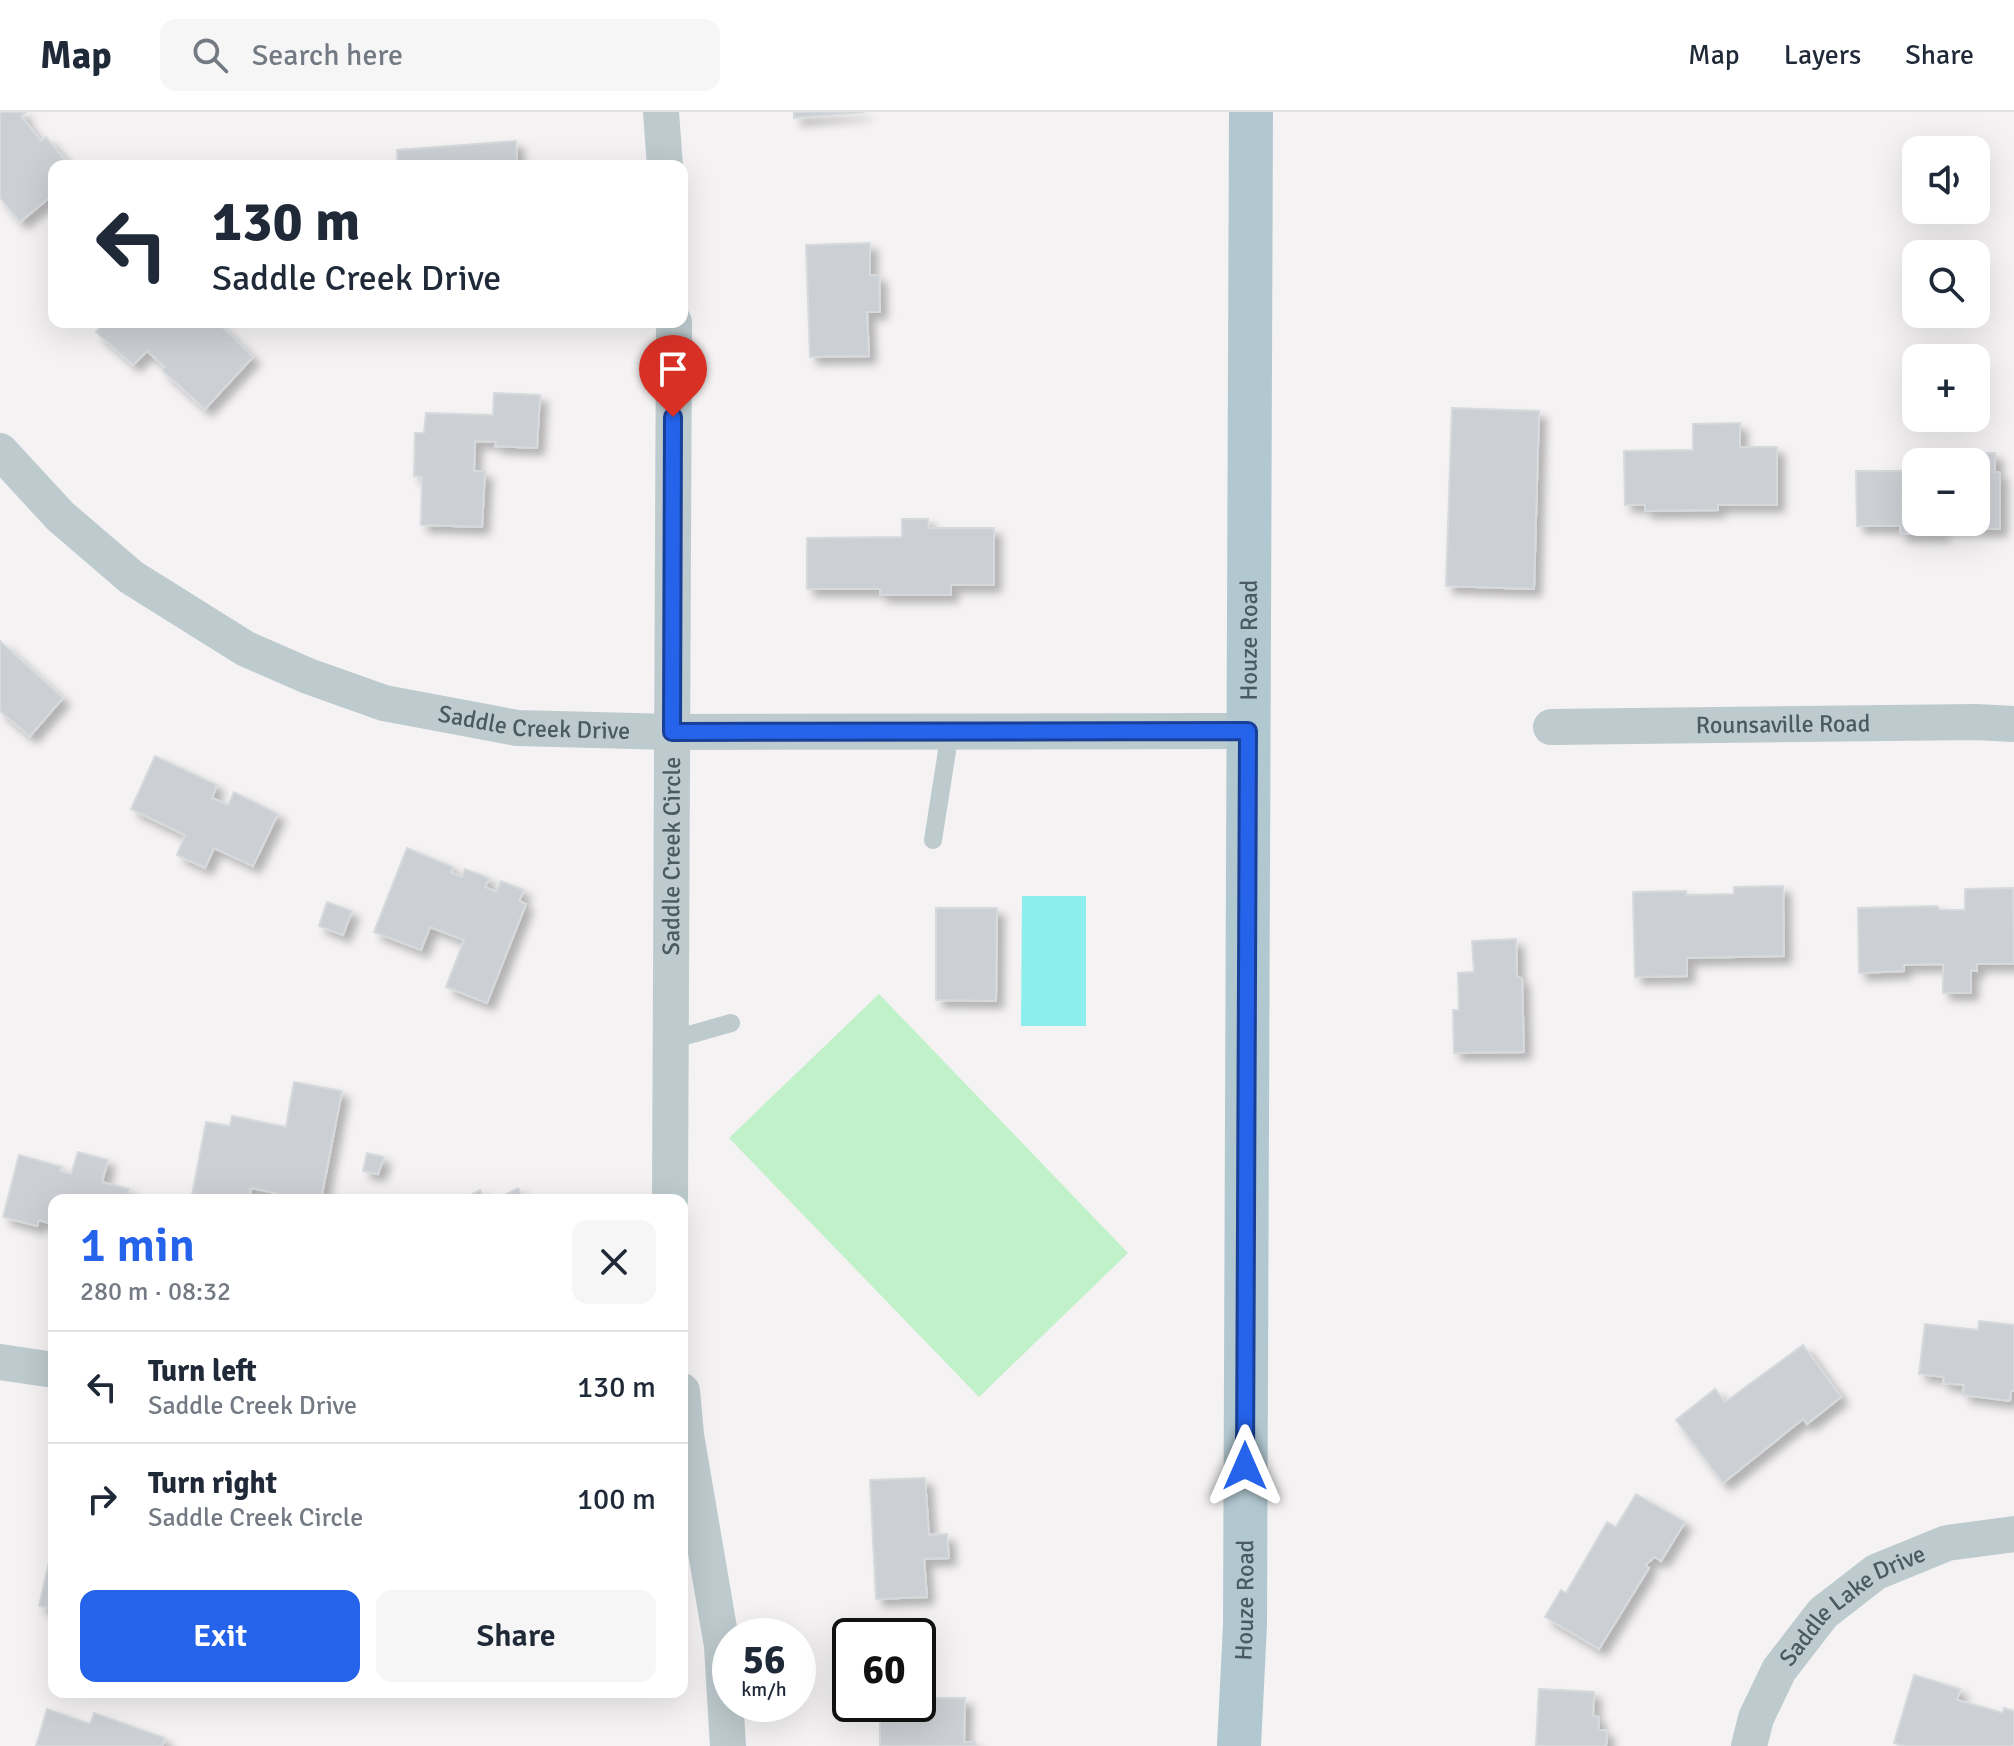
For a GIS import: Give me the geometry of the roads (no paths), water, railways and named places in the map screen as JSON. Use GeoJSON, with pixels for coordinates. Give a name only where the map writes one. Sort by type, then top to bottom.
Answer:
{"type":"FeatureCollection","features":[{"type":"Feature","properties":{"kind":"main road","name":"Houze Road"},"geometry":{"type":"LineString","coordinates":[[1239,1746],[1245,1609],[1251,112]]}},
{"type":"Feature","properties":{"kind":"street"},"geometry":{"type":"LineString","coordinates":[[661,112],[665,160]]}},
{"type":"Feature","properties":{"kind":"street","name":"Saddle Creek Circle"},"geometry":{"type":"LineString","coordinates":[[670,1194],[674,328]]}},
{"type":"Feature","properties":{"kind":"street","name":"Saddle Creek Drive"},"geometry":{"type":"LineString","coordinates":[[0,451],[60,516],[131,577],[246,649],[308,676],[384,703],[517,728],[672,732],[1248,731]]}},
{"type":"Feature","properties":{"kind":"street","name":"Rounsaville Road"},"geometry":{"type":"LineString","coordinates":[[1551,727],[2014,724]]}},
{"type":"Feature","properties":{"kind":"street"},"geometry":{"type":"LineString","coordinates":[[0,1362],[48,1369]]}},
{"type":"Feature","properties":{"kind":"street"},"geometry":{"type":"LineString","coordinates":[[688,1457],[722,1646],[728,1746]]}},
{"type":"Feature","properties":{"kind":"street","name":"Saddle Lake Drive"},"geometry":{"type":"LineString","coordinates":[[1749,1746],[1756,1718],[1779,1670],[1823,1613],[1876,1572],[1947,1543],[2014,1534]]}},
{"type":"Feature","properties":{"kind":"lane"},"geometry":{"type":"LineString","coordinates":[[933,840],[950,732]]}},
{"type":"Feature","properties":{"kind":"lane"},"geometry":{"type":"LineString","coordinates":[[671,1040],[731,1023]]}},
{"type":"Feature","properties":{"kind":"water"},"geometry":{"type":"Polygon","coordinates":[[[1022,896],[1086,896],[1086,1026],[1021,1026],[1022,896]]]}}]}
